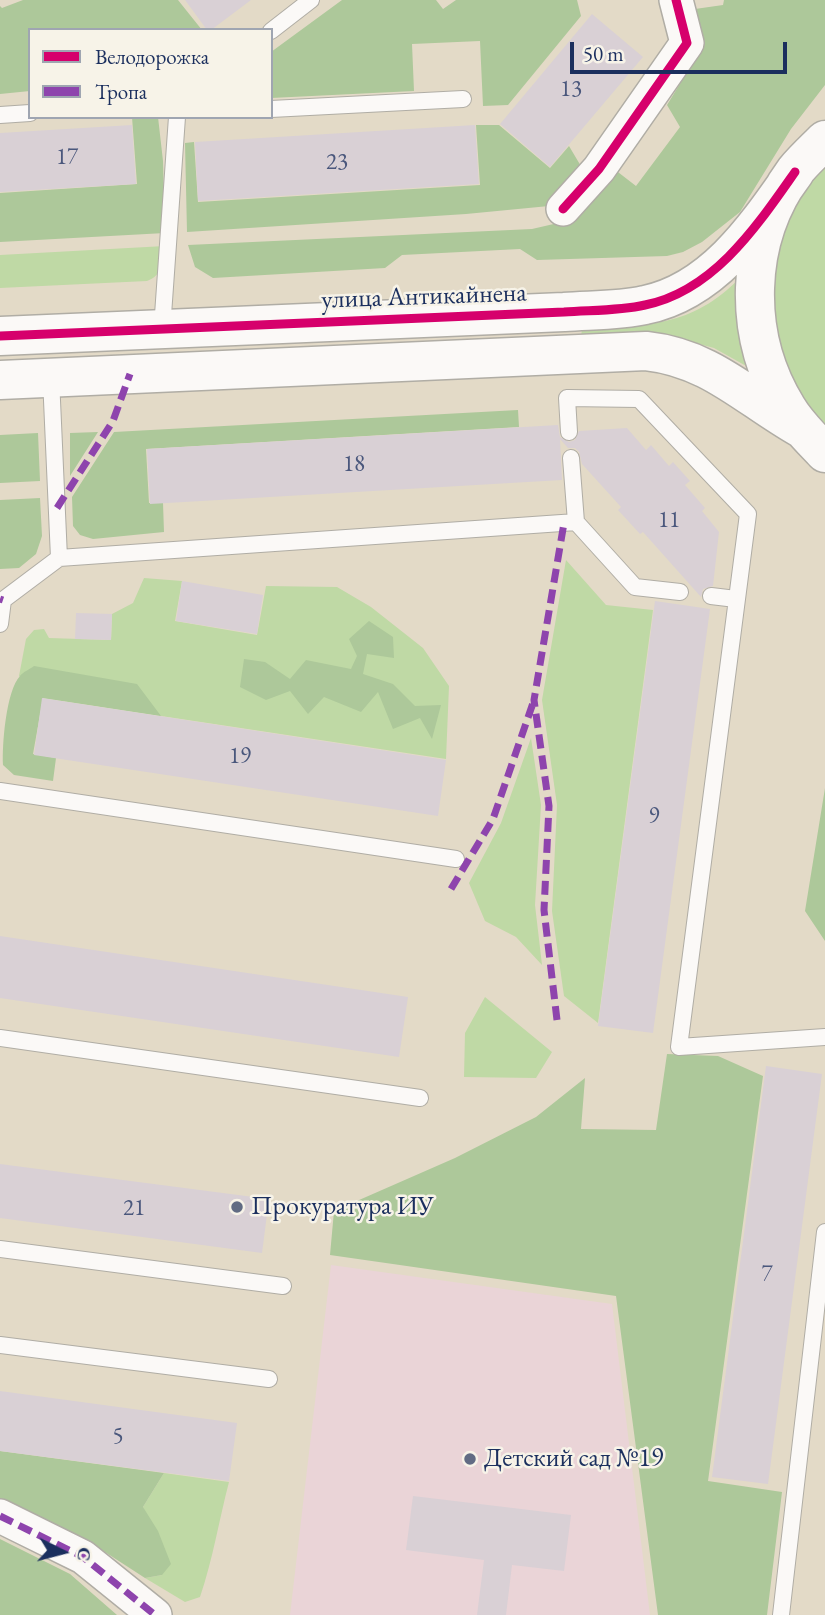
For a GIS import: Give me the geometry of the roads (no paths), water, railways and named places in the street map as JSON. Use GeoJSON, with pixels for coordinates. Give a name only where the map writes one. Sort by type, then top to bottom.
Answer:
{"type":"FeatureCollection","features":[{"type":"Feature","properties":{"kind":"street"},"geometry":{"type":"LineString","coordinates":[[563,209],[599,169],[687,43],[676,0]]}},
{"type":"Feature","properties":{"kind":"street"},"geometry":{"type":"LineString","coordinates":[[813,441],[775,387],[765,364],[757,327],[754,289],[756,264],[770,216],[807,159],[825,122]]}},
{"type":"Feature","properties":{"kind":"street","name":"улица Антикайнена"},"geometry":{"type":"LineString","coordinates":[[0,336],[564,312],[645,305],[665,300],[686,289],[733,253],[754,230],[807,159]]}},
{"type":"Feature","properties":{"kind":"street"},"geometry":{"type":"LineString","coordinates":[[0,380],[646,351],[664,353],[709,369],[813,441]]}},
{"type":"Feature","properties":{"kind":"street"},"geometry":{"type":"LineString","coordinates":[[0,1516],[83,1557],[155,1615]]}},
{"type":"Feature","properties":{"kind":"lane"},"geometry":{"type":"LineString","coordinates":[[273,29],[311,0]]}},
{"type":"Feature","properties":{"kind":"lane"},"geometry":{"type":"LineString","coordinates":[[273,109],[463,99]]}},
{"type":"Feature","properties":{"kind":"lane"},"geometry":{"type":"LineString","coordinates":[[0,115],[28,113]]}},
{"type":"Feature","properties":{"kind":"lane"},"geometry":{"type":"LineString","coordinates":[[162,329],[177,119]]}},
{"type":"Feature","properties":{"kind":"lane"},"geometry":{"type":"LineString","coordinates":[[51,377],[59,558]]}},
{"type":"Feature","properties":{"kind":"lane"},"geometry":{"type":"LineString","coordinates":[[569,432],[568,398],[639,399],[748,514],[679,1047],[825,1037]]}},
{"type":"Feature","properties":{"kind":"lane"},"geometry":{"type":"LineString","coordinates":[[571,458],[576,522],[635,587],[680,592]]}},
{"type":"Feature","properties":{"kind":"lane"},"geometry":{"type":"LineString","coordinates":[[0,624],[3,600],[59,558],[576,522]]}},
{"type":"Feature","properties":{"kind":"lane"},"geometry":{"type":"LineString","coordinates":[[711,596],[736,599]]}},
{"type":"Feature","properties":{"kind":"lane"},"geometry":{"type":"LineString","coordinates":[[0,792],[456,859]]}},
{"type":"Feature","properties":{"kind":"lane"},"geometry":{"type":"LineString","coordinates":[[0,1038],[420,1098]]}},
{"type":"Feature","properties":{"kind":"lane"},"geometry":{"type":"LineString","coordinates":[[781,1615],[825,1232]]}},
{"type":"Feature","properties":{"kind":"lane"},"geometry":{"type":"LineString","coordinates":[[0,1249],[283,1286]]}},
{"type":"Feature","properties":{"kind":"lane"},"geometry":{"type":"LineString","coordinates":[[0,1345],[269,1379]]}},
{"type":"Feature","properties":{"kind":"place","name":"Прокуратура ИУ"},"geometry":{"type":"Point","coordinates":[237,1207]}},
{"type":"Feature","properties":{"kind":"place","name":"Детский сад №19"},"geometry":{"type":"Point","coordinates":[470,1459]}}]}
